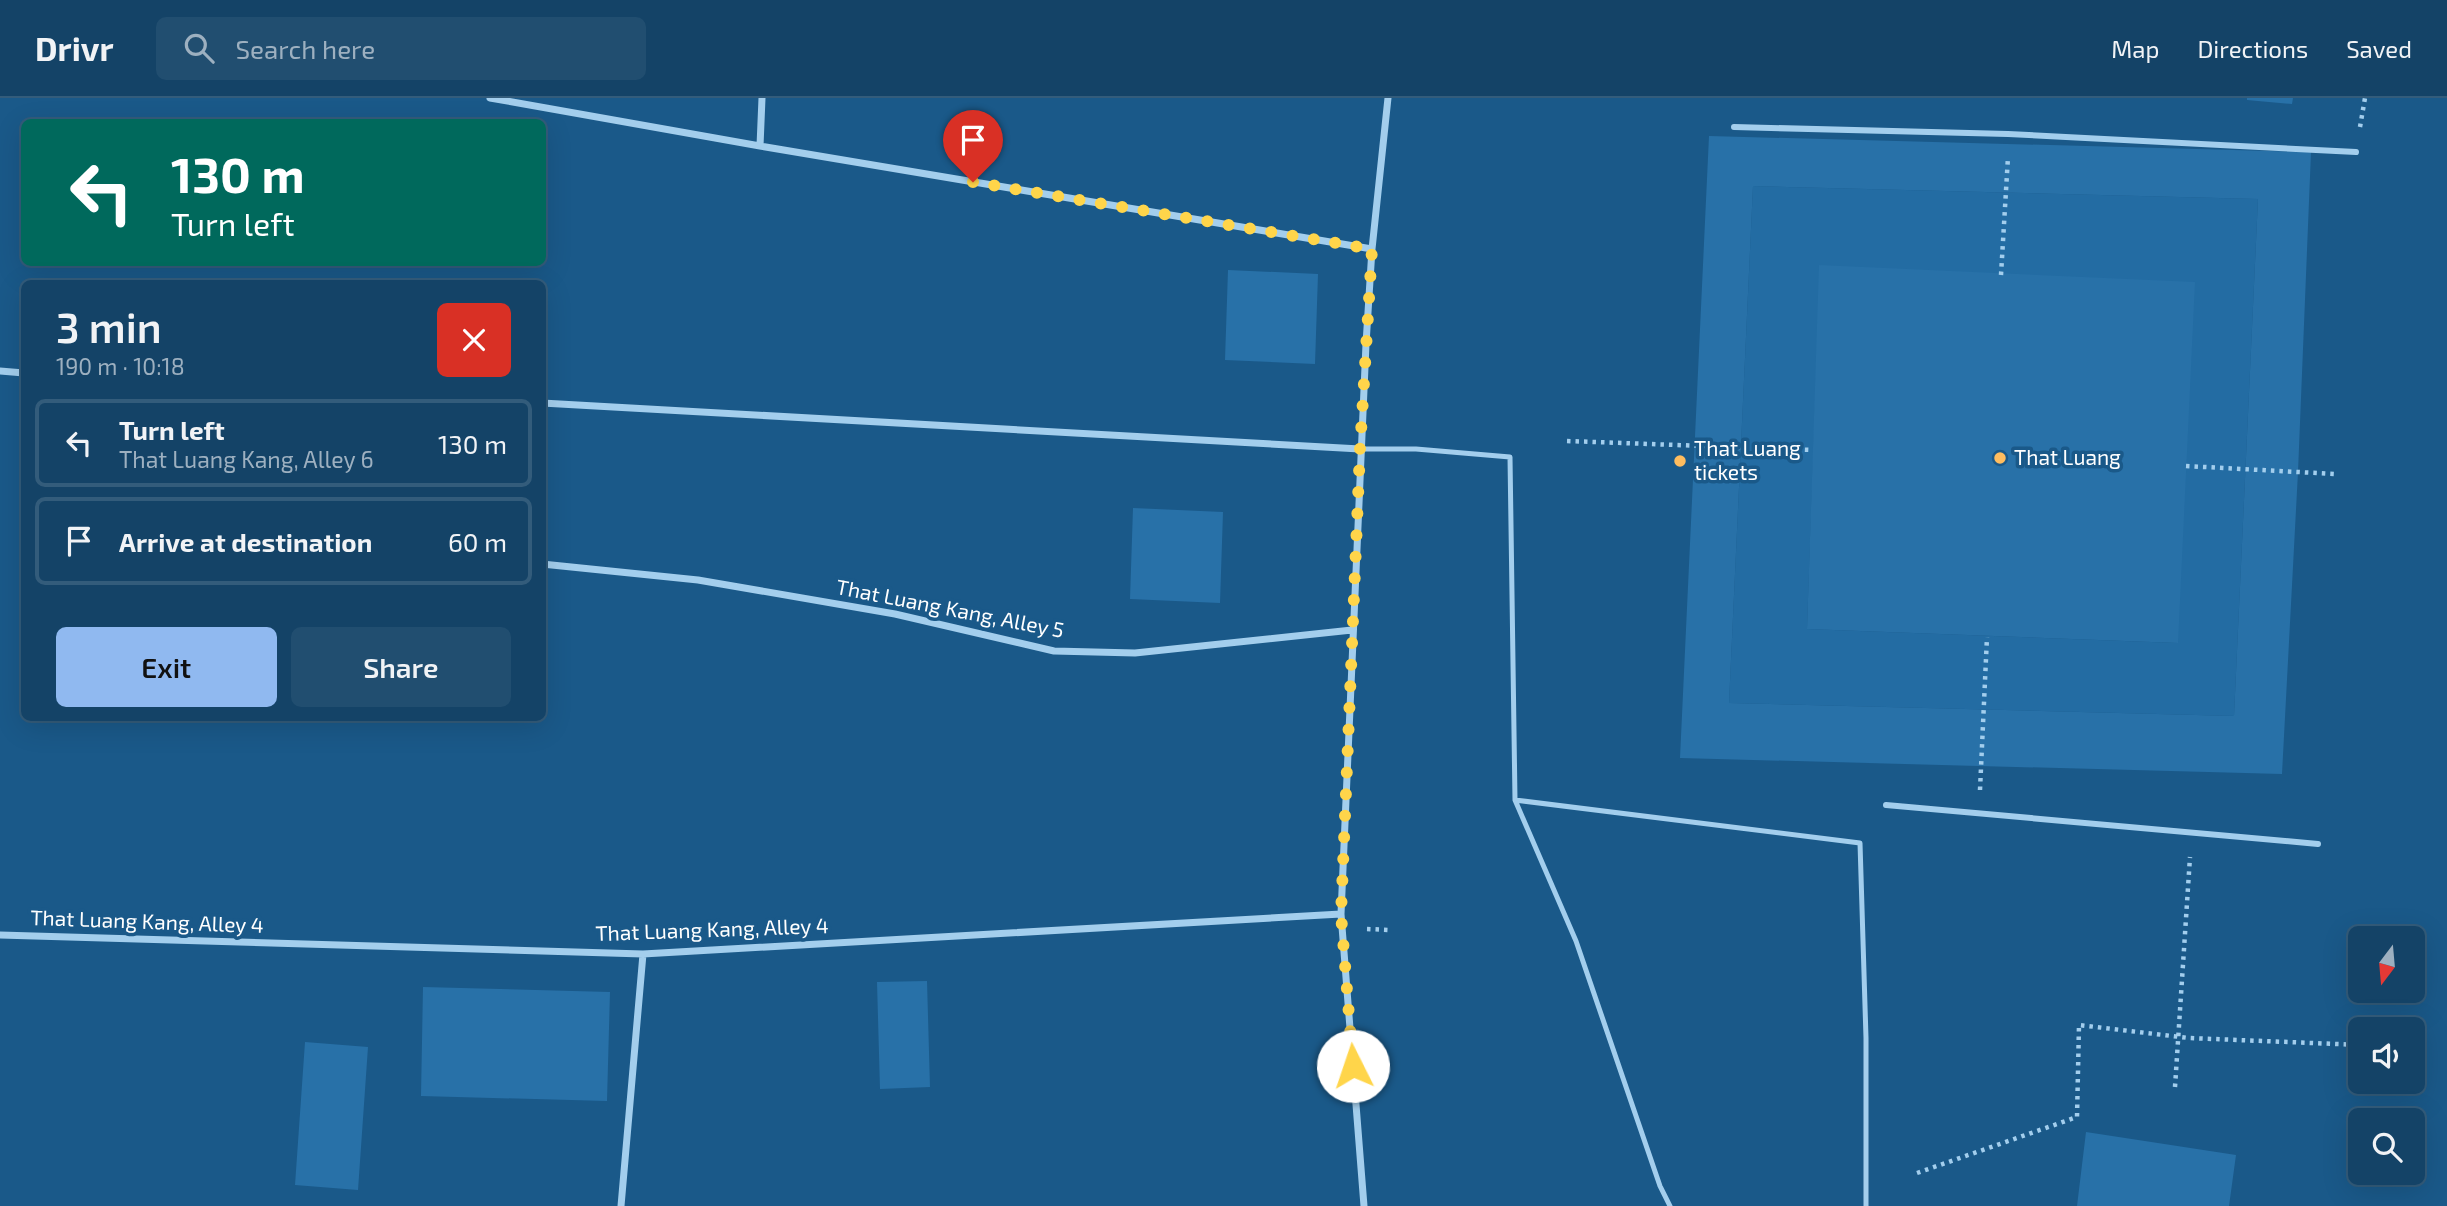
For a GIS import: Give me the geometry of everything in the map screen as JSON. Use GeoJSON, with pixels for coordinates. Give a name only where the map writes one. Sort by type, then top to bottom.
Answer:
{"type":"FeatureCollection","features":[{"type":"Feature","properties":{"kind":"street"},"geometry":{"type":"LineString","coordinates":[[490,98],[1372,249]]}},
{"type":"Feature","properties":{"kind":"street"},"geometry":{"type":"LineString","coordinates":[[760,146],[762,98]]}},
{"type":"Feature","properties":{"kind":"street"},"geometry":{"type":"LineString","coordinates":[[1364,1206],[1341,914],[1360,449],[1372,249],[1388,98]]}},
{"type":"Feature","properties":{"kind":"street"},"geometry":{"type":"LineString","coordinates":[[1734,127],[2008,134],[2356,152]]}},
{"type":"Feature","properties":{"kind":"street"},"geometry":{"type":"LineString","coordinates":[[0,371],[21,373]]}},
{"type":"Feature","properties":{"kind":"street"},"geometry":{"type":"LineString","coordinates":[[546,403],[1360,449]]}},
{"type":"Feature","properties":{"kind":"street","name":"That Luang Kang, Alley 5"},"geometry":{"type":"LineString","coordinates":[[546,564],[698,580],[882,611],[1054,651],[1135,653],[1352,630]]}},
{"type":"Feature","properties":{"kind":"street"},"geometry":{"type":"LineString","coordinates":[[1886,805],[2318,844]]}},
{"type":"Feature","properties":{"kind":"street","name":"That Luang Kang, Alley 4"},"geometry":{"type":"LineString","coordinates":[[0,935],[643,954],[1341,914]]}},
{"type":"Feature","properties":{"kind":"street"},"geometry":{"type":"LineString","coordinates":[[621,1206],[643,954]]}},
{"type":"Feature","properties":{"kind":"lane"},"geometry":{"type":"LineString","coordinates":[[1360,449],[1416,449],[1510,457],[1515,800],[1576,941],[1660,1186],[1670,1206]]}},
{"type":"Feature","properties":{"kind":"lane"},"geometry":{"type":"LineString","coordinates":[[1515,800],[1860,843],[1866,1038],[1866,1206]]}},
{"type":"Feature","properties":{"kind":"path"},"geometry":{"type":"LineString","coordinates":[[2001,275],[2008,134]]}},
{"type":"Feature","properties":{"kind":"path"},"geometry":{"type":"LineString","coordinates":[[1567,441],[1813,450]]}},
{"type":"Feature","properties":{"kind":"path"},"geometry":{"type":"LineString","coordinates":[[2186,466],[2335,474]]}},
{"type":"Feature","properties":{"kind":"path"},"geometry":{"type":"LineString","coordinates":[[1979,812],[1987,637]]}},
{"type":"Feature","properties":{"kind":"path"},"geometry":{"type":"LineString","coordinates":[[2175,1087],[2192,832]]}},
{"type":"Feature","properties":{"kind":"path"},"geometry":{"type":"LineString","coordinates":[[1917,1173],[2077,1117],[2078,1025],[2177,1037],[2348,1044]]}},
{"type":"Feature","properties":{"kind":"shaded area"},"geometry":{"type":"Polygon","coordinates":[[[1753,186],[2258,199],[2234,716],[1729,703],[1753,186]],[[1820,265],[1807,629],[2178,643],[1820,265]]]}},
{"type":"Feature","properties":{"kind":"building"},"geometry":{"type":"Polygon","coordinates":[[[2247,98],[2293,98],[2292,104],[2247,98]]]}},
{"type":"Feature","properties":{"kind":"building"},"geometry":{"type":"Polygon","coordinates":[[[1709,136],[2311,152],[2282,774],[1680,758],[1709,136]],[[1753,186],[1729,703],[2234,716],[2258,199],[1753,186]]]}},
{"type":"Feature","properties":{"kind":"building","name":"That Luang"},"geometry":{"type":"Polygon","coordinates":[[[1819,265],[2195,282],[2178,643],[1807,629],[1819,265]]]}},
{"type":"Feature","properties":{"kind":"building"},"geometry":{"type":"Polygon","coordinates":[[[1228,270],[1318,274],[1315,364],[1225,360],[1228,270]]]}},
{"type":"Feature","properties":{"kind":"building"},"geometry":{"type":"Polygon","coordinates":[[[1133,508],[1223,512],[1220,603],[1130,599],[1133,508]]]}},
{"type":"Feature","properties":{"kind":"building"},"geometry":{"type":"Polygon","coordinates":[[[927,981],[930,1087],[880,1089],[877,982],[927,981]]]}},
{"type":"Feature","properties":{"kind":"building"},"geometry":{"type":"Polygon","coordinates":[[[423,987],[610,992],[607,1101],[421,1096],[423,987]]]}},
{"type":"Feature","properties":{"kind":"building"},"geometry":{"type":"Polygon","coordinates":[[[305,1042],[368,1047],[358,1190],[295,1185],[305,1042]]]}},
{"type":"Feature","properties":{"kind":"building"},"geometry":{"type":"Polygon","coordinates":[[[2086,1132],[2236,1155],[2229,1206],[2077,1206],[2086,1132]]]}},
{"type":"Feature","properties":{"kind":"place","name":"That Luang"},"geometry":{"type":"Point","coordinates":[2000,458]}},
{"type":"Feature","properties":{"kind":"place","name":"That Luang tickets"},"geometry":{"type":"Point","coordinates":[1680,461]}},
{"type":"Feature","properties":{"kind":"route"},"geometry":{"type":"LineString","coordinates":[[973,182],[1372,249],[1360,449],[1341,914],[1353,1066]]}}]}
